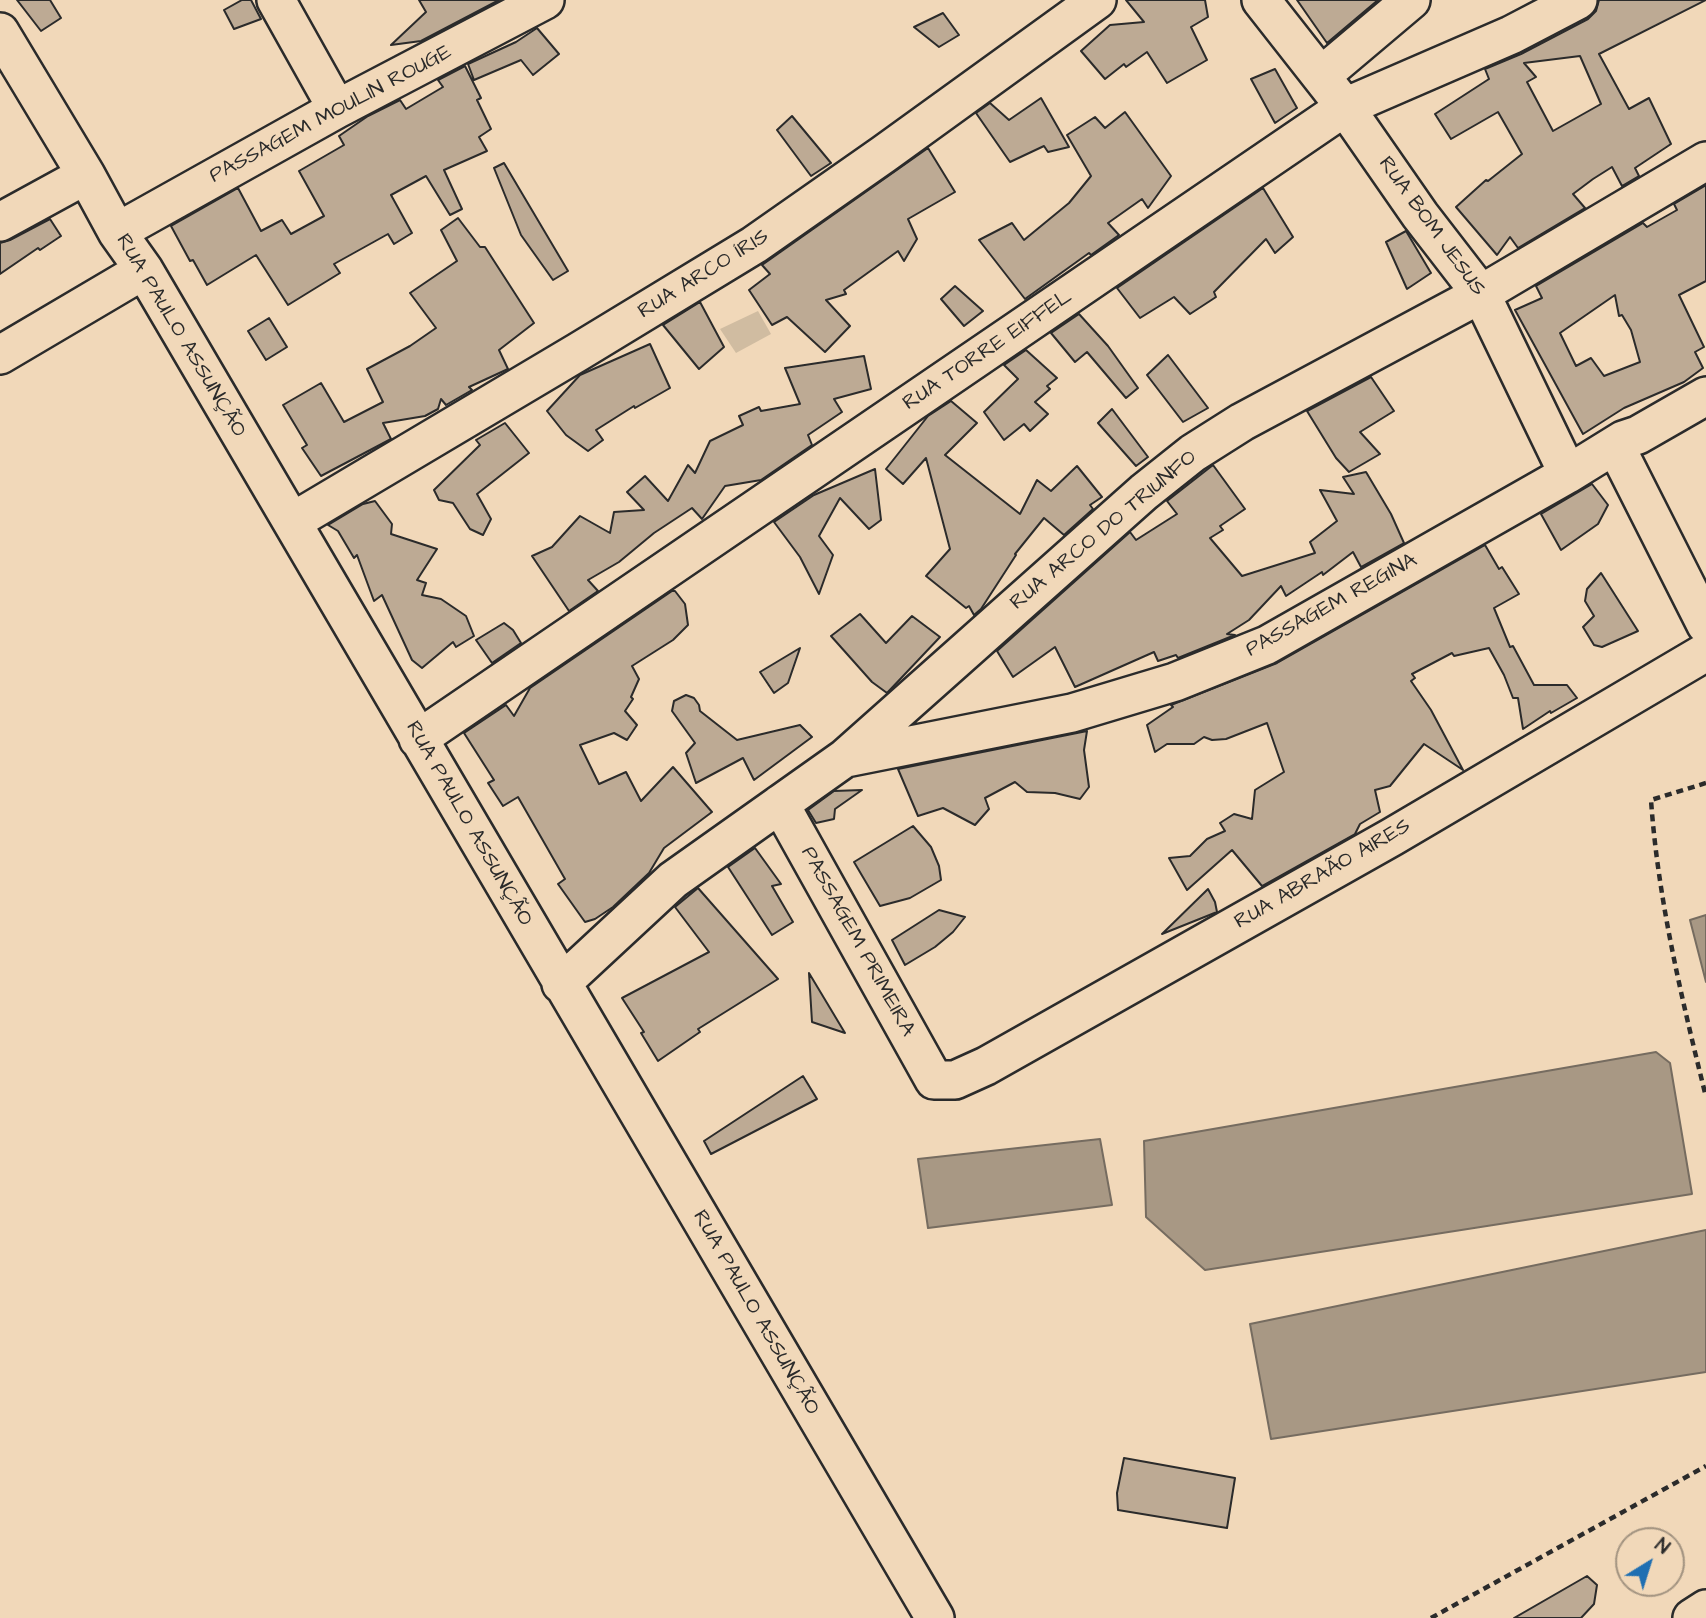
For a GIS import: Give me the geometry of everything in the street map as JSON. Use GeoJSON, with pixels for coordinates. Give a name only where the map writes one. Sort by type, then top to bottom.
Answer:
{"type":"FeatureCollection","features":[{"type":"Feature","properties":{"kind":"street"},"geometry":{"type":"LineString","coordinates":[[276,0],[337,109]]}},
{"type":"Feature","properties":{"kind":"street","name":"RUA ARCO ÍRIS"},"geometry":{"type":"LineString","coordinates":[[292,522],[754,245],[1097,0]]}},
{"type":"Feature","properties":{"kind":"street","name":"RUA BOM JESUS"},"geometry":{"type":"LineString","coordinates":[[1261,0],[1345,107],[1420,215],[1481,294],[1568,474]]}},
{"type":"Feature","properties":{"kind":"street"},"geometry":{"type":"LineString","coordinates":[[1321,76],[1411,0]]}},
{"type":"Feature","properties":{"kind":"street","name":"RUA TORRE EIFFEL"},"geometry":{"type":"LineString","coordinates":[[418,739],[1345,107],[1511,35],[1578,0]]}},
{"type":"Feature","properties":{"kind":"street","name":"PASSAGEM MOULIN ROUGE"},"geometry":{"type":"LineString","coordinates":[[117,232],[337,109],[541,1]]}},
{"type":"Feature","properties":{"kind":"street","name":"RUA PAULO ASSUNÇÃO"},"geometry":{"type":"LineString","coordinates":[[0,32],[292,522],[934,1618]]}},
{"type":"Feature","properties":{"kind":"street","name":"RUA ARCO DO TRIUNFO"},"geometry":{"type":"LineString","coordinates":[[561,984],[673,880],[845,758],[1144,492],[1193,453],[1242,422],[1481,294],[1706,161]]}},
{"type":"Feature","properties":{"kind":"street"},"geometry":{"type":"LineString","coordinates":[[0,222],[86,175]]}},
{"type":"Feature","properties":{"kind":"street"},"geometry":{"type":"LineString","coordinates":[[0,355],[144,271]]}},
{"type":"Feature","properties":{"kind":"street","name":"PASSAGEM REGINA"},"geometry":{"type":"LineString","coordinates":[[845,758],[1072,713],[1175,682],[1267,645],[1615,445],[1706,396]]}},
{"type":"Feature","properties":{"kind":"street"},"geometry":{"type":"LineString","coordinates":[[1615,445],[1706,625]]}},
{"type":"Feature","properties":{"kind":"street","name":"RUA ABRAÃO AIRES"},"geometry":{"type":"LineString","coordinates":[[934,1080],[955,1080],[986,1066],[1392,837],[1706,652]]}},
{"type":"Feature","properties":{"kind":"street","name":"PASSAGEM PRIMEIRA"},"geometry":{"type":"LineString","coordinates":[[780,804],[934,1080]]}},
{"type":"Feature","properties":{"kind":"street"},"geometry":{"type":"LineString","coordinates":[[1692,1618],[1706,1609]]}},
{"type":"Feature","properties":{"kind":"path"},"geometry":{"type":"LineString","coordinates":[[1706,783],[1651,800],[1653,828],[1680,990],[1706,1097]]}},
{"type":"Feature","properties":{"kind":"path"},"geometry":{"type":"LineString","coordinates":[[1431,1618],[1706,1466]]}},
{"type":"Feature","properties":{"kind":"shaded area"},"geometry":{"type":"Polygon","coordinates":[[[758,311],[771,334],[736,353],[720,329],[758,311]]]}},
{"type":"Feature","properties":{"kind":"shaded area"},"geometry":{"type":"Polygon","coordinates":[[[1706,915],[1706,982],[1690,920],[1706,915]]]}},
{"type":"Feature","properties":{"kind":"shaded area"},"geometry":{"type":"Polygon","coordinates":[[[1656,1052],[1670,1063],[1692,1194],[1205,1270],[1146,1217],[1144,1141],[1656,1052]]]}},
{"type":"Feature","properties":{"kind":"shaded area"},"geometry":{"type":"Polygon","coordinates":[[[1100,1139],[1112,1205],[928,1228],[918,1159],[1100,1139]]]}},
{"type":"Feature","properties":{"kind":"shaded area"},"geometry":{"type":"Polygon","coordinates":[[[1706,1230],[1706,1372],[1271,1439],[1250,1324],[1706,1230]]]}},
{"type":"Feature","properties":{"kind":"building"},"geometry":{"type":"Polygon","coordinates":[[[17,0],[50,0],[61,18],[41,31],[17,0]]]}},
{"type":"Feature","properties":{"kind":"building"},"geometry":{"type":"Polygon","coordinates":[[[242,0],[251,0],[261,19],[234,29],[224,10],[242,0]]]}},
{"type":"Feature","properties":{"kind":"building"},"geometry":{"type":"Polygon","coordinates":[[[419,0],[499,0],[421,41],[391,45],[426,12],[419,0]]]}},
{"type":"Feature","properties":{"kind":"building"},"geometry":{"type":"Polygon","coordinates":[[[1126,0],[1205,0],[1208,17],[1191,27],[1207,60],[1167,83],[1147,52],[1126,67],[1124,64],[1105,79],[1081,51],[1110,25],[1144,22],[1126,0]]]}},
{"type":"Feature","properties":{"kind":"building"},"geometry":{"type":"Polygon","coordinates":[[[1297,0],[1378,0],[1327,43],[1297,0]]]}},
{"type":"Feature","properties":{"kind":"building"},"geometry":{"type":"Polygon","coordinates":[[[1599,0],[1706,0],[1599,54],[1629,109],[1649,98],[1671,144],[1635,168],[1639,176],[1622,186],[1612,167],[1593,179],[1573,194],[1585,208],[1518,248],[1510,237],[1497,255],[1456,207],[1486,180],[1522,154],[1498,112],[1451,139],[1435,114],[1489,79],[1485,69],[1521,54],[1588,19],[1596,11],[1599,0]],[[1580,56],[1524,63],[1536,77],[1527,82],[1553,131],[1601,104],[1580,56]]]}},
{"type":"Feature","properties":{"kind":"building"},"geometry":{"type":"Polygon","coordinates":[[[943,13],[959,35],[939,47],[914,27],[943,13]]]}},
{"type":"Feature","properties":{"kind":"building"},"geometry":{"type":"Polygon","coordinates":[[[537,28],[559,54],[533,75],[521,60],[474,80],[468,64],[516,42],[537,28]]]}},
{"type":"Feature","properties":{"kind":"building"},"geometry":{"type":"Polygon","coordinates":[[[465,66],[481,98],[477,100],[491,129],[479,137],[487,151],[444,170],[462,209],[450,215],[426,176],[391,195],[412,233],[394,244],[388,234],[334,264],[340,273],[288,305],[256,255],[207,285],[171,226],[238,188],[261,231],[282,220],[291,234],[324,216],[299,171],[344,145],[339,136],[368,116],[400,100],[406,109],[443,87],[438,80],[465,66]]]}},
{"type":"Feature","properties":{"kind":"building"},"geometry":{"type":"Polygon","coordinates":[[[1275,69],[1297,108],[1275,123],[1251,79],[1275,69]]]}},
{"type":"Feature","properties":{"kind":"building"},"geometry":{"type":"Polygon","coordinates":[[[1041,98],[1069,147],[1048,152],[1044,146],[1010,162],[976,113],[990,103],[1009,120],[1041,98]]]}},
{"type":"Feature","properties":{"kind":"building"},"geometry":{"type":"Polygon","coordinates":[[[1125,112],[1171,176],[1148,208],[1142,199],[1108,223],[1119,235],[1025,299],[979,240],[1012,223],[1024,240],[1069,203],[1091,176],[1067,135],[1095,117],[1105,128],[1125,112]]]}},
{"type":"Feature","properties":{"kind":"building"},"geometry":{"type":"Polygon","coordinates":[[[792,116],[831,163],[811,176],[777,130],[792,116]]]}},
{"type":"Feature","properties":{"kind":"building"},"geometry":{"type":"Polygon","coordinates":[[[928,148],[955,192],[908,219],[917,239],[904,261],[898,251],[844,290],[846,294],[826,300],[850,326],[825,352],[787,317],[772,325],[749,290],[770,274],[762,265],[928,148]]]}},
{"type":"Feature","properties":{"kind":"building"},"geometry":{"type":"Polygon","coordinates":[[[504,163],[568,271],[553,280],[521,235],[494,168],[504,163]]]}},
{"type":"Feature","properties":{"kind":"building"},"geometry":{"type":"Polygon","coordinates":[[[1706,185],[1706,281],[1679,295],[1704,347],[1695,352],[1703,368],[1684,382],[1624,408],[1583,434],[1515,310],[1542,298],[1536,286],[1643,223],[1647,227],[1677,210],[1674,204],[1706,185]],[[1615,295],[1560,333],[1576,366],[1591,358],[1604,376],[1640,362],[1631,330],[1622,315],[1619,316],[1615,295]]]}},
{"type":"Feature","properties":{"kind":"building"},"geometry":{"type":"Polygon","coordinates":[[[1263,188],[1293,237],[1275,253],[1266,239],[1214,292],[1216,297],[1190,314],[1174,297],[1140,318],[1117,288],[1263,188]]]}},
{"type":"Feature","properties":{"kind":"building"},"geometry":{"type":"Polygon","coordinates":[[[458,218],[480,247],[485,247],[534,323],[499,350],[508,369],[469,387],[472,390],[446,405],[441,399],[438,409],[425,416],[383,423],[391,439],[321,476],[302,448],[307,445],[283,405],[321,383],[344,422],[383,402],[367,369],[410,346],[436,328],[410,293],[457,261],[441,230],[458,218]]]}},
{"type":"Feature","properties":{"kind":"building"},"geometry":{"type":"Polygon","coordinates":[[[50,219],[61,236],[0,274],[0,243],[50,219]]]}},
{"type":"Feature","properties":{"kind":"building"},"geometry":{"type":"Polygon","coordinates":[[[1406,231],[1431,273],[1407,289],[1386,242],[1406,231]]]}},
{"type":"Feature","properties":{"kind":"building"},"geometry":{"type":"Polygon","coordinates":[[[955,286],[983,311],[964,326],[941,299],[955,286]]]}},
{"type":"Feature","properties":{"kind":"building"},"geometry":{"type":"Polygon","coordinates":[[[700,302],[724,347],[699,369],[663,325],[700,302]]]}},
{"type":"Feature","properties":{"kind":"building"},"geometry":{"type":"Polygon","coordinates":[[[1079,314],[1108,346],[1138,388],[1126,398],[1087,352],[1075,362],[1051,333],[1079,314]]]}},
{"type":"Feature","properties":{"kind":"building"},"geometry":{"type":"Polygon","coordinates":[[[269,318],[287,347],[266,360],[248,331],[269,318]]]}},
{"type":"Feature","properties":{"kind":"building"},"geometry":{"type":"Polygon","coordinates":[[[650,344],[670,388],[635,408],[634,406],[596,430],[603,440],[588,451],[566,435],[547,411],[580,375],[650,344]]]}},
{"type":"Feature","properties":{"kind":"building"},"geometry":{"type":"Polygon","coordinates":[[[1026,350],[1057,378],[1047,386],[1050,389],[1035,402],[1048,414],[1030,431],[1024,424],[1004,440],[984,412],[1018,379],[1004,365],[1026,350]]]}},
{"type":"Feature","properties":{"kind":"building"},"geometry":{"type":"Polygon","coordinates":[[[1168,355],[1208,408],[1183,422],[1147,375],[1168,355]]]}},
{"type":"Feature","properties":{"kind":"building"},"geometry":{"type":"Polygon","coordinates":[[[864,356],[871,389],[834,399],[842,412],[808,435],[812,445],[761,480],[725,486],[702,519],[692,508],[654,533],[619,562],[588,580],[598,591],[569,611],[532,556],[552,547],[580,516],[610,533],[614,512],[644,510],[627,492],[645,476],[668,501],[688,465],[695,473],[710,441],[743,425],[739,416],[759,407],[761,411],[800,404],[785,368],[864,356]]]}},
{"type":"Feature","properties":{"kind":"building"},"geometry":{"type":"Polygon","coordinates":[[[1371,377],[1394,411],[1360,432],[1380,454],[1349,472],[1336,458],[1307,411],[1371,377]]]}},
{"type":"Feature","properties":{"kind":"building"},"geometry":{"type":"Polygon","coordinates":[[[951,401],[977,423],[945,455],[1020,514],[1037,480],[1051,491],[1077,466],[1102,497],[1090,505],[1093,509],[1064,535],[1044,518],[1015,554],[981,609],[974,615],[969,606],[966,608],[926,576],[950,549],[926,458],[903,484],[886,469],[928,416],[951,401]]]}},
{"type":"Feature","properties":{"kind":"building"},"geometry":{"type":"Polygon","coordinates":[[[1112,409],[1148,457],[1136,466],[1098,423],[1112,409]]]}},
{"type":"Feature","properties":{"kind":"building"},"geometry":{"type":"Polygon","coordinates":[[[505,423],[529,453],[477,494],[491,519],[483,535],[470,529],[453,503],[439,500],[434,490],[480,445],[476,440],[505,423]]]}},
{"type":"Feature","properties":{"kind":"building"},"geometry":{"type":"Polygon","coordinates":[[[1213,465],[1245,509],[1220,526],[1223,530],[1210,538],[1242,576],[1315,553],[1310,542],[1337,521],[1320,490],[1354,494],[1343,477],[1366,472],[1391,514],[1404,543],[1361,567],[1353,552],[1323,575],[1322,572],[1286,596],[1281,586],[1249,620],[1227,634],[1235,635],[1178,658],[1176,655],[1158,661],[1154,652],[1075,687],[1055,647],[1013,677],[997,651],[1130,532],[1136,540],[1177,514],[1167,501],[1213,465]]]}},
{"type":"Feature","properties":{"kind":"building"},"geometry":{"type":"Polygon","coordinates":[[[875,469],[881,520],[869,529],[840,498],[819,536],[833,555],[819,594],[800,557],[774,522],[814,495],[875,469]]]}},
{"type":"Feature","properties":{"kind":"building"},"geometry":{"type":"Polygon","coordinates":[[[1592,484],[1608,505],[1598,524],[1561,550],[1541,514],[1592,484]]]}},
{"type":"Feature","properties":{"kind":"building"},"geometry":{"type":"Polygon","coordinates":[[[375,501],[392,524],[391,534],[437,549],[417,580],[426,583],[422,595],[441,599],[466,616],[474,636],[456,647],[453,642],[422,668],[412,660],[382,595],[374,601],[357,555],[354,558],[338,531],[328,525],[363,504],[375,501]]]}},
{"type":"Feature","properties":{"kind":"building"},"geometry":{"type":"Polygon","coordinates":[[[1485,545],[1499,569],[1502,567],[1519,594],[1494,608],[1510,647],[1513,646],[1534,685],[1567,685],[1577,698],[1551,713],[1550,711],[1523,729],[1518,698],[1513,698],[1489,648],[1454,656],[1452,653],[1412,674],[1415,678],[1411,681],[1431,710],[1463,770],[1424,744],[1390,786],[1375,790],[1380,812],[1360,824],[1355,834],[1262,886],[1232,850],[1187,890],[1169,858],[1190,856],[1207,839],[1225,831],[1220,823],[1234,814],[1252,819],[1255,790],[1284,772],[1267,723],[1226,739],[1212,740],[1204,737],[1194,744],[1167,744],[1155,752],[1147,725],[1173,707],[1171,705],[1277,663],[1485,545]]]}},
{"type":"Feature","properties":{"kind":"building"},"geometry":{"type":"Polygon","coordinates":[[[1601,573],[1638,631],[1602,647],[1594,645],[1583,627],[1594,616],[1585,601],[1587,589],[1601,573]]]}},
{"type":"Feature","properties":{"kind":"building"},"geometry":{"type":"Polygon","coordinates":[[[675,591],[685,604],[688,625],[673,640],[632,666],[639,679],[631,697],[633,699],[625,711],[637,725],[627,740],[614,733],[580,745],[599,784],[626,772],[641,801],[673,767],[712,812],[664,848],[649,873],[613,907],[585,922],[558,884],[565,879],[518,797],[503,806],[488,783],[494,780],[464,733],[506,705],[514,716],[530,688],[675,591]]]}},
{"type":"Feature","properties":{"kind":"building"},"geometry":{"type":"Polygon","coordinates":[[[860,614],[886,643],[912,616],[940,637],[887,693],[872,682],[831,636],[860,614]]]}},
{"type":"Feature","properties":{"kind":"building"},"geometry":{"type":"Polygon","coordinates":[[[504,623],[513,630],[521,643],[492,663],[476,640],[504,623]]]}},
{"type":"Feature","properties":{"kind":"building"},"geometry":{"type":"Polygon","coordinates":[[[800,648],[788,683],[774,693],[760,672],[800,648]]]}},
{"type":"Feature","properties":{"kind":"building"},"geometry":{"type":"Polygon","coordinates":[[[686,695],[694,698],[700,711],[737,740],[800,725],[812,737],[754,780],[743,758],[696,783],[686,753],[695,743],[672,711],[674,701],[686,695]]]}},
{"type":"Feature","properties":{"kind":"building"},"geometry":{"type":"Polygon","coordinates":[[[1087,731],[1084,750],[1089,787],[1080,799],[1055,793],[1027,792],[1015,782],[985,798],[989,809],[975,825],[943,808],[918,816],[898,769],[1087,731]]]}},
{"type":"Feature","properties":{"kind":"building"},"geometry":{"type":"Polygon","coordinates":[[[862,790],[835,809],[834,819],[816,823],[808,810],[834,791],[862,790]]]}},
{"type":"Feature","properties":{"kind":"building"},"geometry":{"type":"Polygon","coordinates":[[[913,826],[931,847],[939,866],[941,880],[910,898],[880,906],[854,862],[913,826]]]}},
{"type":"Feature","properties":{"kind":"building"},"geometry":{"type":"Polygon","coordinates":[[[755,848],[781,884],[772,886],[793,922],[772,935],[728,867],[755,848]]]}},
{"type":"Feature","properties":{"kind":"building"},"geometry":{"type":"Polygon","coordinates":[[[698,888],[778,979],[698,1029],[700,1032],[658,1061],[641,1033],[644,1032],[622,998],[709,952],[675,907],[698,888]]]}},
{"type":"Feature","properties":{"kind":"building"},"geometry":{"type":"Polygon","coordinates":[[[1208,889],[1217,912],[1162,934],[1208,889]]]}},
{"type":"Feature","properties":{"kind":"building"},"geometry":{"type":"Polygon","coordinates":[[[939,910],[965,917],[953,932],[935,947],[905,965],[892,940],[939,910]]]}},
{"type":"Feature","properties":{"kind":"building"},"geometry":{"type":"Polygon","coordinates":[[[809,973],[845,1033],[812,1022],[809,973]]]}},
{"type":"Feature","properties":{"kind":"building"},"geometry":{"type":"Polygon","coordinates":[[[803,1076],[817,1099],[711,1154],[704,1141],[803,1076]]]}},
{"type":"Feature","properties":{"kind":"building"},"geometry":{"type":"Polygon","coordinates":[[[1124,1458],[1235,1478],[1227,1528],[1118,1510],[1117,1493],[1124,1458]]]}},
{"type":"Feature","properties":{"kind":"building"},"geometry":{"type":"Polygon","coordinates":[[[1587,1576],[1597,1585],[1594,1604],[1581,1618],[1514,1618],[1587,1576]]]}}]}
